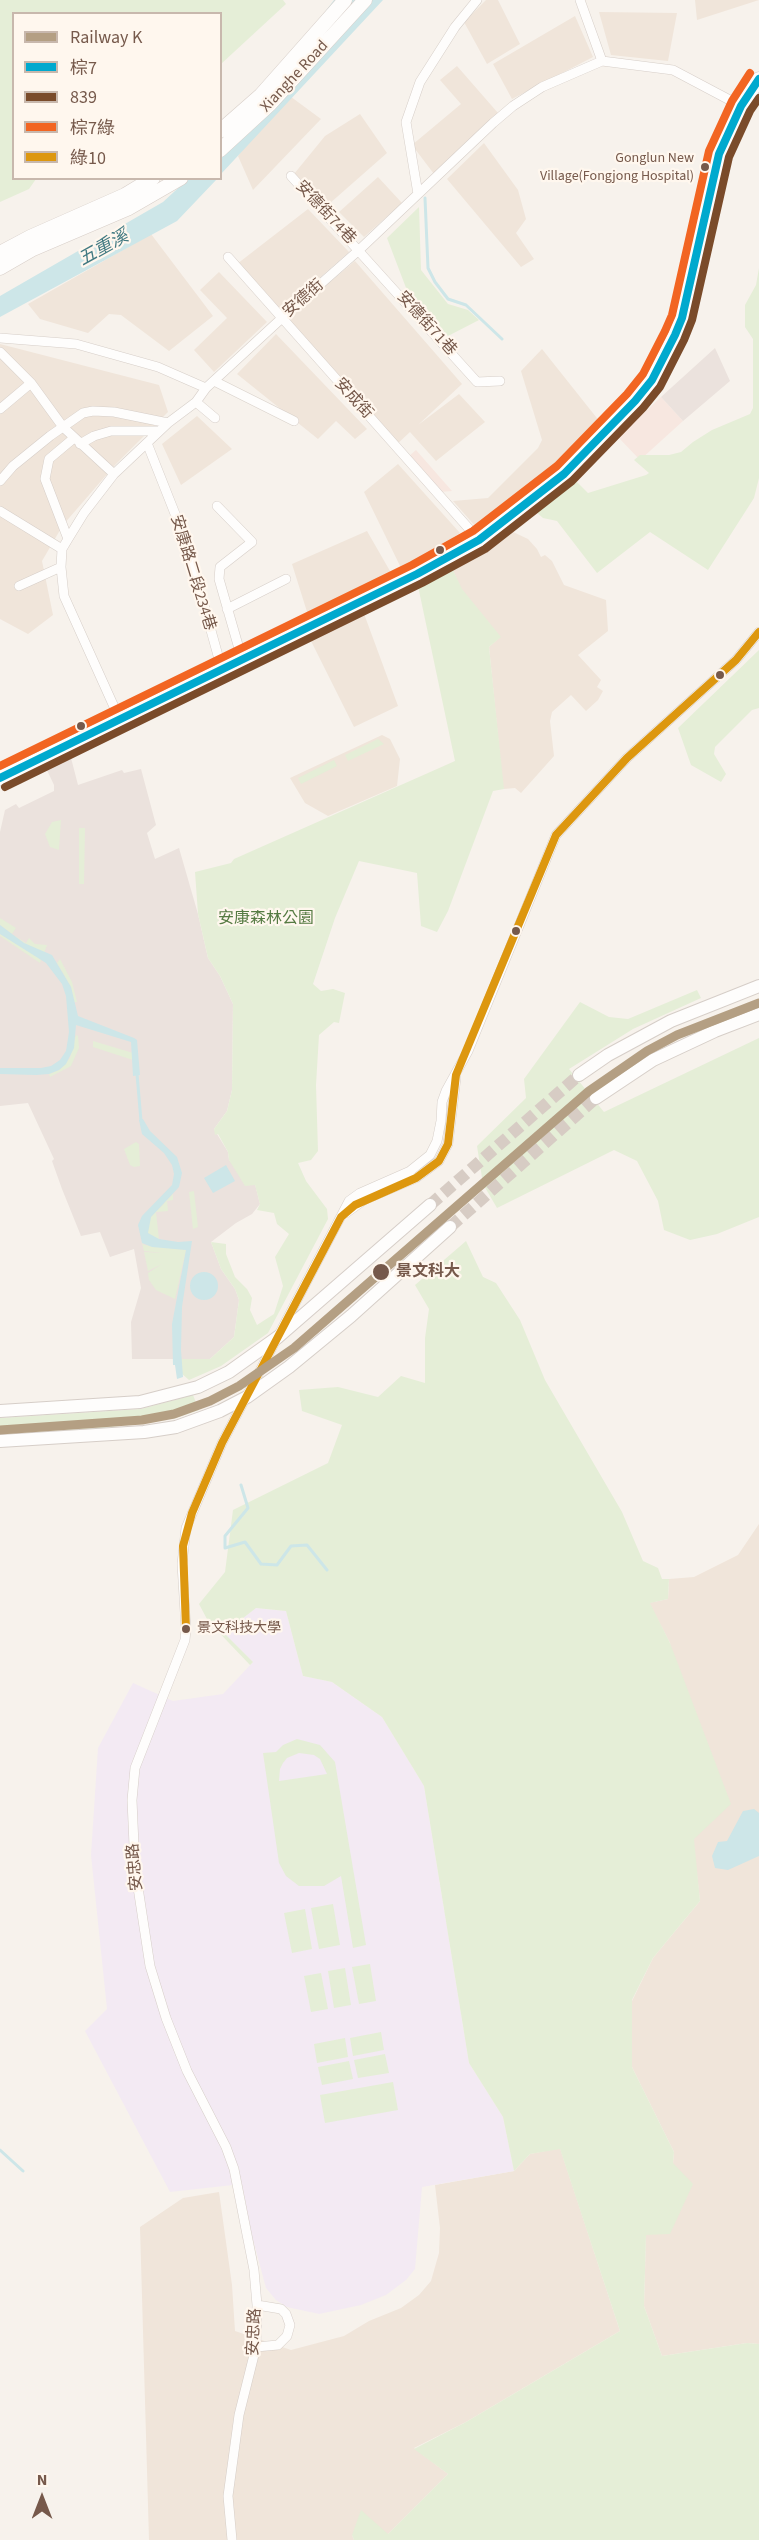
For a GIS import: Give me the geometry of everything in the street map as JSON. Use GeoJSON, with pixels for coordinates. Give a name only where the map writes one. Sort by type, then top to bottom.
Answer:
{"type":"FeatureCollection","features":[{"type":"Feature","properties":{"kind":"main road","name":"Xianghe Road"},"geometry":{"type":"LineString","coordinates":[[222,148],[250,114],[261,95],[345,0]]}},
{"type":"Feature","properties":{"kind":"main road","name":"Xianghe Road"},"geometry":{"type":"LineString","coordinates":[[222,130],[270,104],[362,3]]}},
{"type":"Feature","properties":{"kind":"main road"},"geometry":{"type":"LineString","coordinates":[[0,778],[324,621],[479,540],[564,474],[635,401],[652,380],[682,318],[717,160],[741,106],[759,80]]}},
{"type":"Feature","properties":{"kind":"main road"},"geometry":{"type":"LineString","coordinates":[[0,253],[30,237],[125,195],[150,180]]}},
{"type":"Feature","properties":{"kind":"main road"},"geometry":{"type":"LineString","coordinates":[[0,268],[33,249],[129,208],[178,180]]}},
{"type":"Feature","properties":{"kind":"street"},"geometry":{"type":"LineString","coordinates":[[418,194],[406,122],[420,82],[455,27],[477,0]]}},
{"type":"Feature","properties":{"kind":"street"},"geometry":{"type":"LineString","coordinates":[[580,0],[602,62]]}},
{"type":"Feature","properties":{"kind":"street","name":"安德街"},"geometry":{"type":"LineString","coordinates":[[120,720],[64,596],[61,567],[62,549],[84,513],[114,474],[168,423],[196,402],[206,388],[359,250],[513,106],[542,87],[602,62],[673,70],[741,106]]}},
{"type":"Feature","properties":{"kind":"street","name":"安德街74巷"},"geometry":{"type":"LineString","coordinates":[[291,176],[359,250]]}},
{"type":"Feature","properties":{"kind":"street","name":"安德街71巷"},"geometry":{"type":"LineString","coordinates":[[359,250],[477,382],[500,381]]}},
{"type":"Feature","properties":{"kind":"street","name":"安成街"},"geometry":{"type":"LineString","coordinates":[[228,257],[479,540]]}},
{"type":"Feature","properties":{"kind":"street"},"geometry":{"type":"LineString","coordinates":[[0,338],[76,344],[158,367],[206,388]]}},
{"type":"Feature","properties":{"kind":"street"},"geometry":{"type":"LineString","coordinates":[[0,352],[31,383],[63,427],[114,474]]}},
{"type":"Feature","properties":{"kind":"street"},"geometry":{"type":"LineString","coordinates":[[214,381],[294,421]]}},
{"type":"Feature","properties":{"kind":"street"},"geometry":{"type":"LineString","coordinates":[[0,409],[31,383]]}},
{"type":"Feature","properties":{"kind":"street"},"geometry":{"type":"LineString","coordinates":[[196,402],[215,418]]}},
{"type":"Feature","properties":{"kind":"street"},"geometry":{"type":"LineString","coordinates":[[0,481],[13,466],[83,413],[93,411],[134,415],[168,423]]}},
{"type":"Feature","properties":{"kind":"street"},"geometry":{"type":"LineString","coordinates":[[68,539],[45,479],[49,459],[77,441],[111,431],[159,432]]}},
{"type":"Feature","properties":{"kind":"street","name":"安康路二段234巷"},"geometry":{"type":"LineString","coordinates":[[147,442],[187,544],[222,670]]}},
{"type":"Feature","properties":{"kind":"street"},"geometry":{"type":"LineString","coordinates":[[217,506],[252,542],[220,567],[219,579],[242,659]]}},
{"type":"Feature","properties":{"kind":"street"},"geometry":{"type":"LineString","coordinates":[[0,511],[62,549]]}},
{"type":"Feature","properties":{"kind":"street"},"geometry":{"type":"LineString","coordinates":[[19,586],[61,567]]}},
{"type":"Feature","properties":{"kind":"street"},"geometry":{"type":"LineString","coordinates":[[227,609],[286,579]]}},
{"type":"Feature","properties":{"kind":"street","name":"安忠路"},"geometry":{"type":"LineString","coordinates":[[232,2540],[228,2496],[239,2415],[256,2347],[257,2305],[254,2270],[234,2169],[226,2147],[187,2071],[166,2018],[150,1966],[135,1868],[132,1800],[138,1760],[185,1640],[182,1564],[186,1528],[222,1443],[349,1201],[360,1193],[410,1171],[430,1155],[437,1141],[442,1102],[456,1076],[556,836],[627,758],[736,660],[759,632]]}},
{"type":"Feature","properties":{"kind":"street"},"geometry":{"type":"LineString","coordinates":[[579,1076],[608,1055],[671,1021],[759,986]]}},
{"type":"Feature","properties":{"kind":"street"},"geometry":{"type":"LineString","coordinates":[[596,1098],[653,1060],[715,1031],[759,1014]]}},
{"type":"Feature","properties":{"kind":"street"},"geometry":{"type":"LineString","coordinates":[[0,1411],[104,1406],[170,1396],[198,1387],[229,1372],[278,1337],[430,1205]]}},
{"type":"Feature","properties":{"kind":"street"},"geometry":{"type":"LineString","coordinates":[[0,1442],[155,1431],[196,1420],[247,1397],[289,1367],[344,1322],[450,1227]]}},
{"type":"Feature","properties":{"kind":"street"},"geometry":{"type":"LineString","coordinates":[[256,2347],[278,2345],[287,2336],[290,2325],[286,2314],[281,2309],[257,2305]]}},
{"type":"Feature","properties":{"kind":"shaded area"},"geometry":{"type":"Polygon","coordinates":[[[486,0],[498,0],[520,44],[487,64],[464,22],[486,0]]]}},
{"type":"Feature","properties":{"kind":"shaded area"},"geometry":{"type":"Polygon","coordinates":[[[695,0],[759,0],[697,20],[695,0]]]}},
{"type":"Feature","properties":{"kind":"shaded area"},"geometry":{"type":"Polygon","coordinates":[[[599,12],[677,13],[668,61],[611,55],[599,12]]]}},
{"type":"Feature","properties":{"kind":"shaded area"},"geometry":{"type":"Polygon","coordinates":[[[575,16],[593,57],[512,99],[493,64],[575,16]]]}},
{"type":"Feature","properties":{"kind":"shaded area"},"geometry":{"type":"Polygon","coordinates":[[[457,66],[498,113],[434,174],[412,145],[461,104],[440,80],[457,66]]]}},
{"type":"Feature","properties":{"kind":"shaded area"},"geometry":{"type":"Polygon","coordinates":[[[283,91],[321,119],[253,190],[238,156],[283,91]]]}},
{"type":"Feature","properties":{"kind":"shaded area"},"geometry":{"type":"Polygon","coordinates":[[[360,114],[387,153],[329,204],[294,174],[325,136],[360,114]]]}},
{"type":"Feature","properties":{"kind":"shaded area"},"geometry":{"type":"Polygon","coordinates":[[[484,143],[518,190],[526,219],[516,233],[534,259],[521,267],[447,179],[484,143]]]}},
{"type":"Feature","properties":{"kind":"shaded area"},"geometry":{"type":"Polygon","coordinates":[[[378,177],[402,203],[364,237],[339,212],[378,177]]]}},
{"type":"Feature","properties":{"kind":"shaded area"},"geometry":{"type":"Polygon","coordinates":[[[308,209],[349,252],[282,311],[237,264],[308,209]]]}},
{"type":"Feature","properties":{"kind":"shaded area"},"geometry":{"type":"Polygon","coordinates":[[[151,234],[213,316],[169,351],[121,315],[109,314],[88,333],[40,319],[28,304],[151,234]]]}},
{"type":"Feature","properties":{"kind":"shaded area"},"geometry":{"type":"Polygon","coordinates":[[[355,261],[462,384],[418,425],[459,394],[485,422],[436,461],[410,432],[395,446],[285,320],[355,261]]]}},
{"type":"Feature","properties":{"kind":"shaded area"},"geometry":{"type":"Polygon","coordinates":[[[219,272],[267,322],[214,372],[194,350],[227,318],[200,290],[219,272]]]}},
{"type":"Feature","properties":{"kind":"shaded area"},"geometry":{"type":"Polygon","coordinates":[[[276,334],[367,429],[355,439],[336,421],[318,439],[237,374],[276,334]]]}},
{"type":"Feature","properties":{"kind":"shaded area"},"geometry":{"type":"Polygon","coordinates":[[[0,344],[159,385],[168,412],[115,465],[63,525],[42,561],[53,615],[28,634],[0,619],[0,344]]]}},
{"type":"Feature","properties":{"kind":"shaded area"},"geometry":{"type":"Polygon","coordinates":[[[715,348],[730,381],[683,421],[661,397],[715,348]]]}},
{"type":"Feature","properties":{"kind":"shaded area"},"geometry":{"type":"Polygon","coordinates":[[[542,349],[604,427],[559,469],[476,527],[453,501],[488,498],[538,448],[542,440],[521,371],[542,349]]]}},
{"type":"Feature","properties":{"kind":"shaded area"},"geometry":{"type":"Polygon","coordinates":[[[661,397],[683,421],[640,460],[618,437],[661,397]]]}},
{"type":"Feature","properties":{"kind":"shaded area"},"geometry":{"type":"Polygon","coordinates":[[[197,416],[232,449],[181,485],[162,444],[197,416]]]}},
{"type":"Feature","properties":{"kind":"shaded area"},"geometry":{"type":"Polygon","coordinates":[[[416,450],[452,491],[440,492],[408,457],[416,450]]]}},
{"type":"Feature","properties":{"kind":"shaded area"},"geometry":{"type":"Polygon","coordinates":[[[398,464],[460,533],[403,572],[364,492],[398,464]]]}},
{"type":"Feature","properties":{"kind":"shaded area"},"geometry":{"type":"Polygon","coordinates":[[[367,531],[394,578],[308,615],[292,564],[367,531]]]}},
{"type":"Feature","properties":{"kind":"shaded area"},"geometry":{"type":"Polygon","coordinates":[[[511,531],[528,539],[541,557],[545,555],[552,561],[564,585],[606,600],[608,631],[578,655],[601,680],[597,687],[603,691],[598,700],[586,711],[571,695],[552,712],[550,721],[554,756],[521,793],[515,788],[504,789],[503,787],[489,647],[500,637],[461,589],[452,568],[511,531]]]}},
{"type":"Feature","properties":{"kind":"shaded area"},"geometry":{"type":"Polygon","coordinates":[[[363,611],[398,706],[354,727],[310,639],[363,611]]]}},
{"type":"Feature","properties":{"kind":"shaded area"},"geometry":{"type":"Polygon","coordinates":[[[382,735],[390,739],[400,759],[397,786],[328,816],[305,803],[290,778],[382,735]]]}},
{"type":"Feature","properties":{"kind":"shaded area"},"geometry":{"type":"Polygon","coordinates":[[[70,754],[78,785],[122,770],[124,773],[141,769],[156,825],[147,833],[155,859],[179,848],[208,958],[220,976],[233,1004],[232,1090],[227,1111],[214,1129],[228,1152],[229,1160],[255,1184],[260,1204],[252,1214],[211,1242],[221,1269],[235,1289],[239,1300],[234,1337],[210,1359],[132,1359],[131,1322],[141,1288],[134,1249],[110,1257],[100,1232],[81,1236],[52,1161],[54,1159],[28,1103],[0,1106],[0,832],[5,810],[16,804],[19,808],[54,791],[54,785],[45,766],[70,754]]]}},
{"type":"Feature","properties":{"kind":"shaded area"},"geometry":{"type":"Polygon","coordinates":[[[759,1524],[759,2344],[747,2343],[662,2356],[644,2306],[646,2234],[673,2163],[674,2152],[632,2067],[632,2001],[653,1958],[700,1901],[670,1643],[649,1603],[668,1599],[669,1579],[694,1577],[738,1555],[759,1524]]]}},
{"type":"Feature","properties":{"kind":"shaded area","name":"景文科技大學"},"geometry":{"type":"Polygon","coordinates":[[[256,1608],[286,1611],[303,1676],[332,1682],[382,1717],[424,1786],[469,2063],[503,2117],[514,2171],[422,2187],[415,2269],[406,2280],[386,2295],[361,2305],[319,2314],[287,2307],[276,2300],[266,2288],[251,2232],[242,2184],[170,2192],[85,2031],[107,2009],[91,1855],[98,1748],[133,1683],[173,1701],[223,1694],[253,1662],[224,1633],[256,1608]]]}},
{"type":"Feature","properties":{"kind":"shaded area"},"geometry":{"type":"Polygon","coordinates":[[[560,2148],[620,2331],[466,2422],[414,2448],[448,2474],[388,2534],[352,2535],[354,2540],[149,2540],[140,2227],[183,2198],[219,2192],[232,2285],[235,2331],[291,2350],[344,2336],[369,2321],[401,2308],[419,2295],[431,2281],[439,2253],[440,2228],[435,2185],[514,2171],[530,2154],[560,2148]]]}},
{"type":"Feature","properties":{"kind":"green space"},"geometry":{"type":"Polygon","coordinates":[[[0,0],[283,0],[286,4],[222,63],[222,12],[12,12],[12,180],[35,180],[29,189],[0,202],[0,0]]]}},
{"type":"Feature","properties":{"kind":"green space"},"geometry":{"type":"Polygon","coordinates":[[[419,207],[421,270],[448,304],[468,310],[479,320],[448,336],[408,293],[387,238],[419,207]]]}},
{"type":"Feature","properties":{"kind":"green space"},"geometry":{"type":"Polygon","coordinates":[[[759,268],[759,478],[754,498],[708,570],[650,532],[597,573],[557,521],[543,518],[535,511],[574,479],[588,493],[646,475],[649,473],[634,460],[640,455],[669,455],[681,452],[712,430],[750,414],[753,408],[753,339],[745,327],[745,305],[756,285],[759,268]]]}},
{"type":"Feature","properties":{"kind":"green space","name":"安康森林公園"},"geometry":{"type":"Polygon","coordinates":[[[452,568],[462,589],[501,637],[489,647],[504,789],[493,791],[448,911],[437,932],[421,926],[417,873],[359,861],[335,918],[313,984],[321,991],[333,989],[345,993],[339,1023],[334,1022],[319,1035],[316,1085],[318,1151],[311,1160],[298,1163],[306,1181],[327,1209],[328,1219],[268,1333],[221,1366],[189,1380],[181,1373],[181,1359],[210,1359],[234,1337],[239,1300],[235,1289],[221,1269],[211,1242],[226,1244],[226,1254],[235,1277],[252,1298],[250,1310],[257,1325],[274,1314],[283,1286],[275,1257],[289,1234],[277,1224],[274,1213],[257,1210],[260,1204],[255,1185],[245,1186],[229,1160],[228,1152],[218,1134],[215,1135],[214,1129],[227,1111],[232,1090],[233,1004],[220,976],[208,958],[198,914],[195,872],[231,863],[234,859],[455,761],[418,586],[452,568]]]}},
{"type":"Feature","properties":{"kind":"green space"},"geometry":{"type":"Polygon","coordinates":[[[759,650],[759,708],[752,710],[715,747],[714,754],[726,774],[721,782],[691,765],[678,728],[759,650]]]}},
{"type":"Feature","properties":{"kind":"green space"},"geometry":{"type":"Polygon","coordinates":[[[378,739],[384,744],[348,761],[345,755],[378,739]]]}},
{"type":"Feature","properties":{"kind":"green space"},"geometry":{"type":"Polygon","coordinates":[[[334,760],[337,766],[301,784],[298,778],[334,760]]]}},
{"type":"Feature","properties":{"kind":"green space"},"geometry":{"type":"Polygon","coordinates":[[[61,820],[59,850],[50,847],[45,834],[52,822],[61,820]]]}},
{"type":"Feature","properties":{"kind":"green space"},"geometry":{"type":"Polygon","coordinates":[[[79,828],[85,828],[84,884],[79,884],[79,828]]]}},
{"type":"Feature","properties":{"kind":"green space"},"geometry":{"type":"Polygon","coordinates":[[[0,918],[16,928],[12,934],[0,925],[0,918]]]}},
{"type":"Feature","properties":{"kind":"green space"},"geometry":{"type":"Polygon","coordinates":[[[0,934],[35,955],[41,960],[40,963],[0,936],[0,934]]]}},
{"type":"Feature","properties":{"kind":"green space"},"geometry":{"type":"Polygon","coordinates":[[[12,934],[26,943],[29,938],[35,944],[47,945],[44,953],[24,943],[12,934]]]}},
{"type":"Feature","properties":{"kind":"green space"},"geometry":{"type":"Polygon","coordinates":[[[60,959],[72,982],[77,1002],[74,1002],[71,987],[57,963],[60,959]]]}},
{"type":"Feature","properties":{"kind":"green space"},"geometry":{"type":"Polygon","coordinates":[[[697,990],[701,998],[633,1029],[569,1069],[604,1112],[759,1038],[759,1217],[717,1234],[690,1240],[664,1230],[658,1201],[637,1161],[614,1150],[497,1208],[483,1184],[477,1146],[526,1098],[524,1079],[580,1002],[609,1017],[628,1019],[697,990]]]}},
{"type":"Feature","properties":{"kind":"green space"},"geometry":{"type":"Polygon","coordinates":[[[76,1035],[79,1048],[71,1066],[50,1077],[49,1074],[59,1070],[70,1058],[76,1035]]]}},
{"type":"Feature","properties":{"kind":"green space"},"geometry":{"type":"Polygon","coordinates":[[[93,1041],[133,1053],[133,1060],[93,1047],[93,1041]]]}},
{"type":"Feature","properties":{"kind":"green space"},"geometry":{"type":"Polygon","coordinates":[[[136,1142],[139,1144],[140,1166],[134,1167],[130,1165],[124,1149],[136,1142]]]}},
{"type":"Feature","properties":{"kind":"green space"},"geometry":{"type":"Polygon","coordinates":[[[194,1191],[198,1227],[193,1229],[189,1192],[194,1191]]]}},
{"type":"Feature","properties":{"kind":"green space"},"geometry":{"type":"Polygon","coordinates":[[[173,1194],[173,1200],[167,1201],[168,1211],[156,1212],[159,1239],[152,1237],[148,1233],[151,1217],[173,1194]]]}},
{"type":"Feature","properties":{"kind":"green space"},"geometry":{"type":"Polygon","coordinates":[[[466,1241],[483,1277],[496,1283],[520,1320],[545,1380],[622,1512],[643,1561],[658,1568],[662,1579],[669,1579],[668,1599],[650,1603],[670,1643],[731,1804],[694,1839],[700,1901],[653,1958],[632,2000],[632,2067],[674,2152],[673,2163],[693,2184],[670,2234],[646,2235],[644,2306],[662,2356],[747,2343],[759,2344],[759,2540],[354,2540],[352,2535],[361,2510],[388,2534],[448,2474],[414,2449],[466,2422],[620,2331],[560,2149],[530,2154],[514,2171],[503,2117],[469,2063],[424,1786],[382,1717],[332,1682],[303,1676],[286,1611],[256,1608],[224,1633],[253,1662],[250,1665],[208,1621],[199,1604],[225,1572],[233,1510],[328,1463],[342,1425],[302,1411],[299,1390],[338,1387],[378,1397],[401,1376],[425,1383],[425,1338],[429,1309],[415,1285],[466,1241]]]}},
{"type":"Feature","properties":{"kind":"green space"},"geometry":{"type":"Polygon","coordinates":[[[142,1243],[186,1250],[175,1299],[156,1290],[149,1280],[148,1273],[162,1264],[148,1271],[144,1252],[164,1253],[144,1251],[142,1243]]]}},
{"type":"Feature","properties":{"kind":"green space"},"geometry":{"type":"Polygon","coordinates":[[[193,1395],[199,1410],[176,1418],[104,1428],[0,1434],[0,1418],[141,1409],[193,1395]]]}},
{"type":"Feature","properties":{"kind":"green space"},"geometry":{"type":"Polygon","coordinates":[[[297,1739],[320,1745],[335,1762],[366,1945],[353,1948],[341,1876],[324,1886],[299,1886],[286,1876],[279,1863],[263,1753],[276,1752],[283,1745],[297,1739]],[[299,1753],[287,1758],[280,1769],[279,1781],[327,1774],[320,1759],[314,1755],[299,1753]]]}},
{"type":"Feature","properties":{"kind":"green space"},"geometry":{"type":"Polygon","coordinates":[[[333,1904],[340,1945],[319,1949],[311,1908],[333,1904]]]}},
{"type":"Feature","properties":{"kind":"green space"},"geometry":{"type":"Polygon","coordinates":[[[305,1909],[312,1949],[292,1953],[284,1913],[305,1909]]]}},
{"type":"Feature","properties":{"kind":"green space"},"geometry":{"type":"Polygon","coordinates":[[[370,1964],[376,2001],[359,2004],[352,1967],[370,1964]]]}},
{"type":"Feature","properties":{"kind":"green space"},"geometry":{"type":"Polygon","coordinates":[[[345,1968],[351,2005],[334,2008],[328,1971],[345,1968]]]}},
{"type":"Feature","properties":{"kind":"green space"},"geometry":{"type":"Polygon","coordinates":[[[321,1973],[328,2009],[311,2012],[304,1976],[321,1973]]]}},
{"type":"Feature","properties":{"kind":"green space"},"geometry":{"type":"Polygon","coordinates":[[[381,2032],[384,2050],[353,2056],[350,2038],[381,2032]]]}},
{"type":"Feature","properties":{"kind":"green space"},"geometry":{"type":"Polygon","coordinates":[[[345,2038],[348,2057],[317,2063],[314,2044],[345,2038]]]}},
{"type":"Feature","properties":{"kind":"green space"},"geometry":{"type":"Polygon","coordinates":[[[385,2054],[389,2073],[358,2078],[354,2060],[385,2054]]]}},
{"type":"Feature","properties":{"kind":"green space"},"geometry":{"type":"Polygon","coordinates":[[[349,2061],[353,2079],[322,2085],[318,2067],[349,2061]]]}},
{"type":"Feature","properties":{"kind":"green space"},"geometry":{"type":"Polygon","coordinates":[[[393,2082],[398,2110],[325,2123],[320,2095],[393,2082]]]}},
{"type":"Feature","properties":{"kind":"water"},"geometry":{"type":"Polygon","coordinates":[[[334,0],[383,0],[222,173],[222,139],[281,69],[334,0]]]}},
{"type":"Feature","properties":{"kind":"water","name":"五重溪"},"geometry":{"type":"Polygon","coordinates":[[[187,180],[216,180],[177,221],[0,317],[0,296],[163,202],[187,180]]]}},
{"type":"Feature","properties":{"kind":"water"},"geometry":{"type":"Polygon","coordinates":[[[0,925],[24,943],[52,955],[71,987],[78,1016],[137,1040],[140,1075],[133,1076],[131,1042],[76,1025],[74,1048],[66,1064],[59,1070],[36,1075],[0,1074],[0,1068],[51,1066],[60,1060],[66,1051],[69,1032],[66,996],[62,984],[46,963],[0,934],[0,925]]]}},
{"type":"Feature","properties":{"kind":"water"},"geometry":{"type":"Polygon","coordinates":[[[143,1119],[150,1131],[177,1157],[182,1173],[179,1187],[151,1217],[148,1233],[159,1239],[178,1242],[192,1241],[182,1307],[183,1377],[177,1379],[175,1365],[173,1365],[172,1324],[186,1250],[152,1247],[142,1243],[138,1225],[142,1216],[172,1185],[174,1174],[172,1165],[164,1153],[142,1134],[139,1120],[143,1119]]]}},
{"type":"Feature","properties":{"kind":"water"},"geometry":{"type":"Polygon","coordinates":[[[226,1165],[235,1181],[213,1193],[204,1178],[226,1165]]]}},
{"type":"Feature","properties":{"kind":"water"},"geometry":{"type":"Polygon","coordinates":[[[204,1272],[214,1276],[218,1286],[214,1296],[204,1300],[194,1296],[190,1286],[194,1276],[204,1272]]]}},
{"type":"Feature","properties":{"kind":"water"},"geometry":{"type":"Polygon","coordinates":[[[754,1809],[759,1813],[759,1856],[728,1870],[715,1868],[712,1856],[718,1842],[727,1841],[743,1811],[754,1809]]]}},
{"type":"Feature","properties":{"kind":"waterway"},"geometry":{"type":"LineString","coordinates":[[425,198],[428,268],[435,282],[448,299],[466,305],[502,339]]}},
{"type":"Feature","properties":{"kind":"waterway"},"geometry":{"type":"LineString","coordinates":[[137,1074],[141,1121]]}},
{"type":"Feature","properties":{"kind":"waterway"},"geometry":{"type":"LineString","coordinates":[[241,1485],[248,1508],[225,1536],[225,1548],[245,1542],[261,1564],[277,1565],[291,1546],[307,1545],[327,1570]]}},
{"type":"Feature","properties":{"kind":"waterway"},"geometry":{"type":"LineString","coordinates":[[0,2150],[23,2171]]}},
{"type":"Feature","properties":{"kind":"tunnel"},"geometry":{"type":"LineString","coordinates":[[430,1205],[579,1075]]}},
{"type":"Feature","properties":{"kind":"tunnel"},"geometry":{"type":"LineString","coordinates":[[450,1227],[596,1098]]}},
{"type":"Feature","properties":{"kind":"rail line","name":"K"},"geometry":{"type":"LineString","coordinates":[[0,1430],[142,1420],[174,1414],[210,1401],[239,1386],[294,1348],[589,1091],[647,1051],[677,1035],[759,1003]]}},
{"type":"Feature","properties":{"kind":"transit line","name":"棕7綠"},"geometry":{"type":"LineString","coordinates":[[0,766],[412,565],[473,531],[557,466],[627,394],[643,374],[665,331],[672,315],[709,151],[732,101],[750,73]]}},
{"type":"Feature","properties":{"kind":"transit line","name":"棕7"},"geometry":{"type":"LineString","coordinates":[[0,778],[417,574],[479,540],[564,474],[635,401],[652,380],[675,335],[682,318],[719,154],[741,106],[759,79]]}},
{"type":"Feature","properties":{"kind":"transit line","name":"839"},"geometry":{"type":"LineString","coordinates":[[5,787],[422,583],[485,549],[572,481],[643,408],[660,387],[684,340],[692,320],[729,157],[750,111],[759,98]]}},
{"type":"Feature","properties":{"kind":"transit line","name":"綠10"},"geometry":{"type":"LineString","coordinates":[[186,1629],[183,1546],[192,1513],[222,1443],[341,1217],[355,1205],[416,1178],[439,1161],[448,1144],[456,1075],[556,835],[627,758],[736,660],[759,632]]}},
{"type":"Feature","properties":{"kind":"place","name":"Gonglun New Village(Fongjong Hospital)"},"geometry":{"type":"Point","coordinates":[705,167]}},
{"type":"Feature","properties":{"kind":"place","name":"景文科大"},"geometry":{"type":"Point","coordinates":[381,1272]}},
{"type":"Feature","properties":{"kind":"place","name":"景文科技大學"},"geometry":{"type":"Point","coordinates":[186,1629]}}]}
